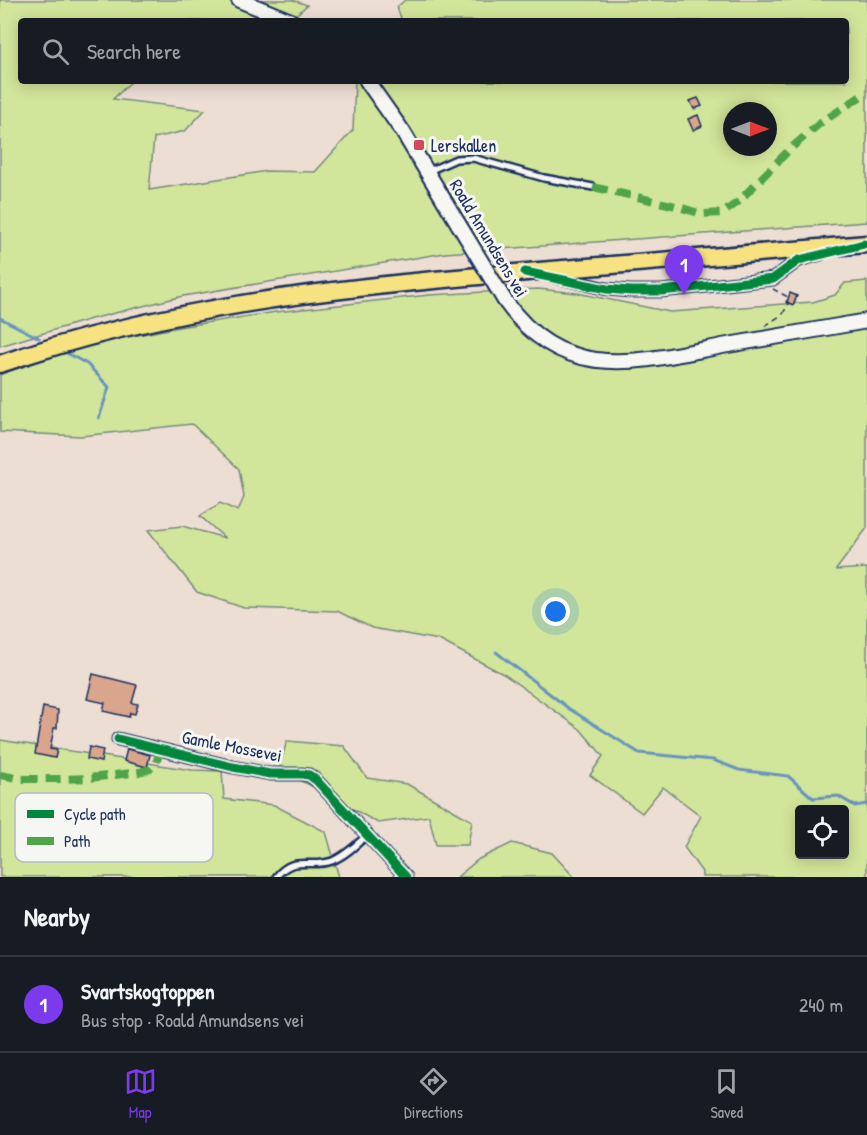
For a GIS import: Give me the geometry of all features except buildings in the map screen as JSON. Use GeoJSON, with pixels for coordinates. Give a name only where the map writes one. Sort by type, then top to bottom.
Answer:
{"type":"FeatureCollection","features":[{"type":"Feature","properties":{"kind":"highway"},"geometry":{"type":"LineString","coordinates":[[0,364],[91,336],[219,308],[297,295],[866,241]]}},
{"type":"Feature","properties":{"kind":"highway"},"geometry":{"type":"LineString","coordinates":[[0,356],[132,317],[285,289],[442,272],[866,241]]}},
{"type":"Feature","properties":{"kind":"main road"},"geometry":{"type":"LineString","coordinates":[[239,0],[284,18]]}},
{"type":"Feature","properties":{"kind":"main road","name":"Roald Amundsens vei"},"geometry":{"type":"LineString","coordinates":[[369,84],[391,113],[428,172],[505,301],[522,324],[544,341],[579,357],[602,362],[646,360],[867,321]]}},
{"type":"Feature","properties":{"kind":"street"},"geometry":{"type":"LineString","coordinates":[[525,272],[607,289],[661,291],[773,279],[799,260],[866,241]]}},
{"type":"Feature","properties":{"kind":"street","name":"Gamle Mossevei"},"geometry":{"type":"LineString","coordinates":[[118,739],[270,774],[309,775],[406,877]]}},
{"type":"Feature","properties":{"kind":"lane"},"geometry":{"type":"LineString","coordinates":[[428,172],[456,159],[473,158],[544,178],[593,187]]}},
{"type":"Feature","properties":{"kind":"lane"},"geometry":{"type":"LineString","coordinates":[[276,877],[292,863],[318,864],[334,860],[368,835]]}},
{"type":"Feature","properties":{"kind":"path"},"geometry":{"type":"LineString","coordinates":[[759,340],[758,330],[778,319],[788,304],[786,302],[788,297],[763,281]]}},
{"type":"Feature","properties":{"kind":"green space"},"geometry":{"type":"Polygon","coordinates":[[[0,0],[293,0],[307,5],[292,18],[18,18],[18,84],[129,84],[113,99],[205,110],[185,131],[154,138],[149,190],[267,171],[315,172],[353,130],[355,84],[849,84],[849,18],[401,18],[397,7],[405,0],[867,0],[867,222],[445,253],[183,296],[91,319],[0,346],[0,0]]]}},
{"type":"Feature","properties":{"kind":"green space"},"geometry":{"type":"Polygon","coordinates":[[[867,281],[867,528],[836,570],[867,568],[867,877],[702,877],[702,872],[684,847],[701,816],[663,787],[642,813],[590,775],[603,756],[580,729],[505,675],[439,640],[372,628],[337,611],[244,608],[197,592],[148,530],[182,526],[225,538],[200,516],[220,503],[238,511],[244,497],[239,469],[192,424],[81,436],[0,432],[0,374],[95,343],[185,326],[276,312],[429,295],[538,289],[577,293],[670,312],[813,302],[835,295],[845,283],[867,281]]]}},
{"type":"Feature","properties":{"kind":"green space"},"geometry":{"type":"Polygon","coordinates":[[[0,740],[192,770],[222,771],[224,799],[274,805],[326,832],[339,877],[0,877],[0,740]]]}},
{"type":"Feature","properties":{"kind":"green space"},"geometry":{"type":"Polygon","coordinates":[[[287,741],[344,746],[367,778],[407,784],[472,821],[468,845],[436,845],[429,816],[378,823],[308,784],[278,772],[287,741]]]}},
{"type":"Feature","properties":{"kind":"green space"},"geometry":{"type":"Polygon","coordinates":[[[512,843],[552,853],[574,877],[457,877],[479,859],[512,843]]]}},
{"type":"Feature","properties":{"kind":"waterway"},"geometry":{"type":"LineString","coordinates":[[0,318],[39,338]]}},
{"type":"Feature","properties":{"kind":"waterway"},"geometry":{"type":"LineString","coordinates":[[63,351],[87,364],[109,387],[99,418]]}},
{"type":"Feature","properties":{"kind":"waterway"},"geometry":{"type":"LineString","coordinates":[[496,652],[568,708],[639,753],[713,760],[739,770],[788,776],[813,798],[838,796],[855,806],[867,804]]}},
{"type":"Feature","properties":{"kind":"marked path"},"geometry":{"type":"LineString","coordinates":[[593,187],[702,214],[723,213],[738,202],[790,149],[819,124],[867,92]]}},
{"type":"Feature","properties":{"kind":"marked path"},"geometry":{"type":"LineString","coordinates":[[0,775],[22,779],[59,779],[139,772],[150,769],[156,763],[161,748]]}},
{"type":"Feature","properties":{"kind":"cycle path"},"geometry":{"type":"LineString","coordinates":[[525,272],[607,289],[661,291],[773,279],[799,260],[864,244]]}},
{"type":"Feature","properties":{"kind":"cycle path"},"geometry":{"type":"LineString","coordinates":[[118,739],[270,774],[309,775],[406,877]]}},
{"type":"Feature","properties":{"kind":"place","name":"Lerskallen"},"geometry":{"type":"Point","coordinates":[419,145]}},
{"type":"Feature","properties":{"kind":"place","name":"Svartskogtoppen"},"geometry":{"type":"Point","coordinates":[684,295]}}]}
